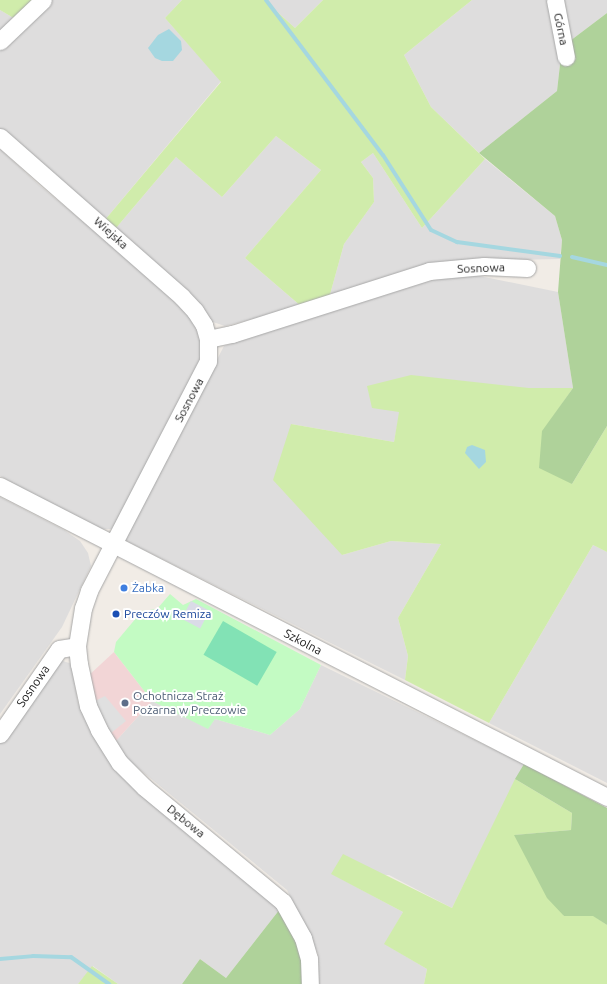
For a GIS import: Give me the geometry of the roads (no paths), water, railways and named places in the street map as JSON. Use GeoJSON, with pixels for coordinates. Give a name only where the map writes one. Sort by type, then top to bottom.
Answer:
{"type":"FeatureCollection","features":[{"type":"Feature","properties":{"kind":"street"},"geometry":{"type":"LineString","coordinates":[[0,41],[43,0]]}},
{"type":"Feature","properties":{"kind":"street","name":"Górna"},"geometry":{"type":"LineString","coordinates":[[555,0],[566,57]]}},
{"type":"Feature","properties":{"kind":"street","name":"Wiejska"},"geometry":{"type":"LineString","coordinates":[[0,138],[182,297],[195,311],[208,339]]}},
{"type":"Feature","properties":{"kind":"street","name":"Sosnowa"},"geometry":{"type":"LineString","coordinates":[[1,731],[59,649],[78,646],[82,608],[112,545],[199,381],[208,361],[208,339],[232,334],[429,271],[484,266],[527,268]]}},
{"type":"Feature","properties":{"kind":"street","name":"Szkolna"},"geometry":{"type":"LineString","coordinates":[[0,486],[112,545],[607,797]]}},
{"type":"Feature","properties":{"kind":"street","name":"Dębowa"},"geometry":{"type":"LineString","coordinates":[[78,646],[82,684],[88,706],[114,754],[144,787],[276,894],[295,921],[303,938],[309,959],[310,984]]}},
{"type":"Feature","properties":{"kind":"water"},"geometry":{"type":"Polygon","coordinates":[[[169,29],[181,41],[182,50],[173,61],[162,61],[155,58],[148,48],[158,35],[169,29]]]}},
{"type":"Feature","properties":{"kind":"water"},"geometry":{"type":"Polygon","coordinates":[[[472,445],[485,450],[486,462],[479,469],[465,453],[467,447],[472,445]]]}},
{"type":"Feature","properties":{"kind":"waterway"},"geometry":{"type":"LineString","coordinates":[[266,0],[383,155],[431,230],[457,242],[560,256]]}},
{"type":"Feature","properties":{"kind":"waterway"},"geometry":{"type":"LineString","coordinates":[[572,257],[607,265]]}},
{"type":"Feature","properties":{"kind":"waterway"},"geometry":{"type":"LineString","coordinates":[[0,959],[33,956],[71,957],[109,984]]}},
{"type":"Feature","properties":{"kind":"place","name":"Żabka"},"geometry":{"type":"Point","coordinates":[124,588]}},
{"type":"Feature","properties":{"kind":"place","name":"Preczów Remiza"},"geometry":{"type":"Point","coordinates":[116,614]}},
{"type":"Feature","properties":{"kind":"place","name":"Ochotnicza Straż Pożarna w Preczowie"},"geometry":{"type":"Point","coordinates":[125,703]}}]}
